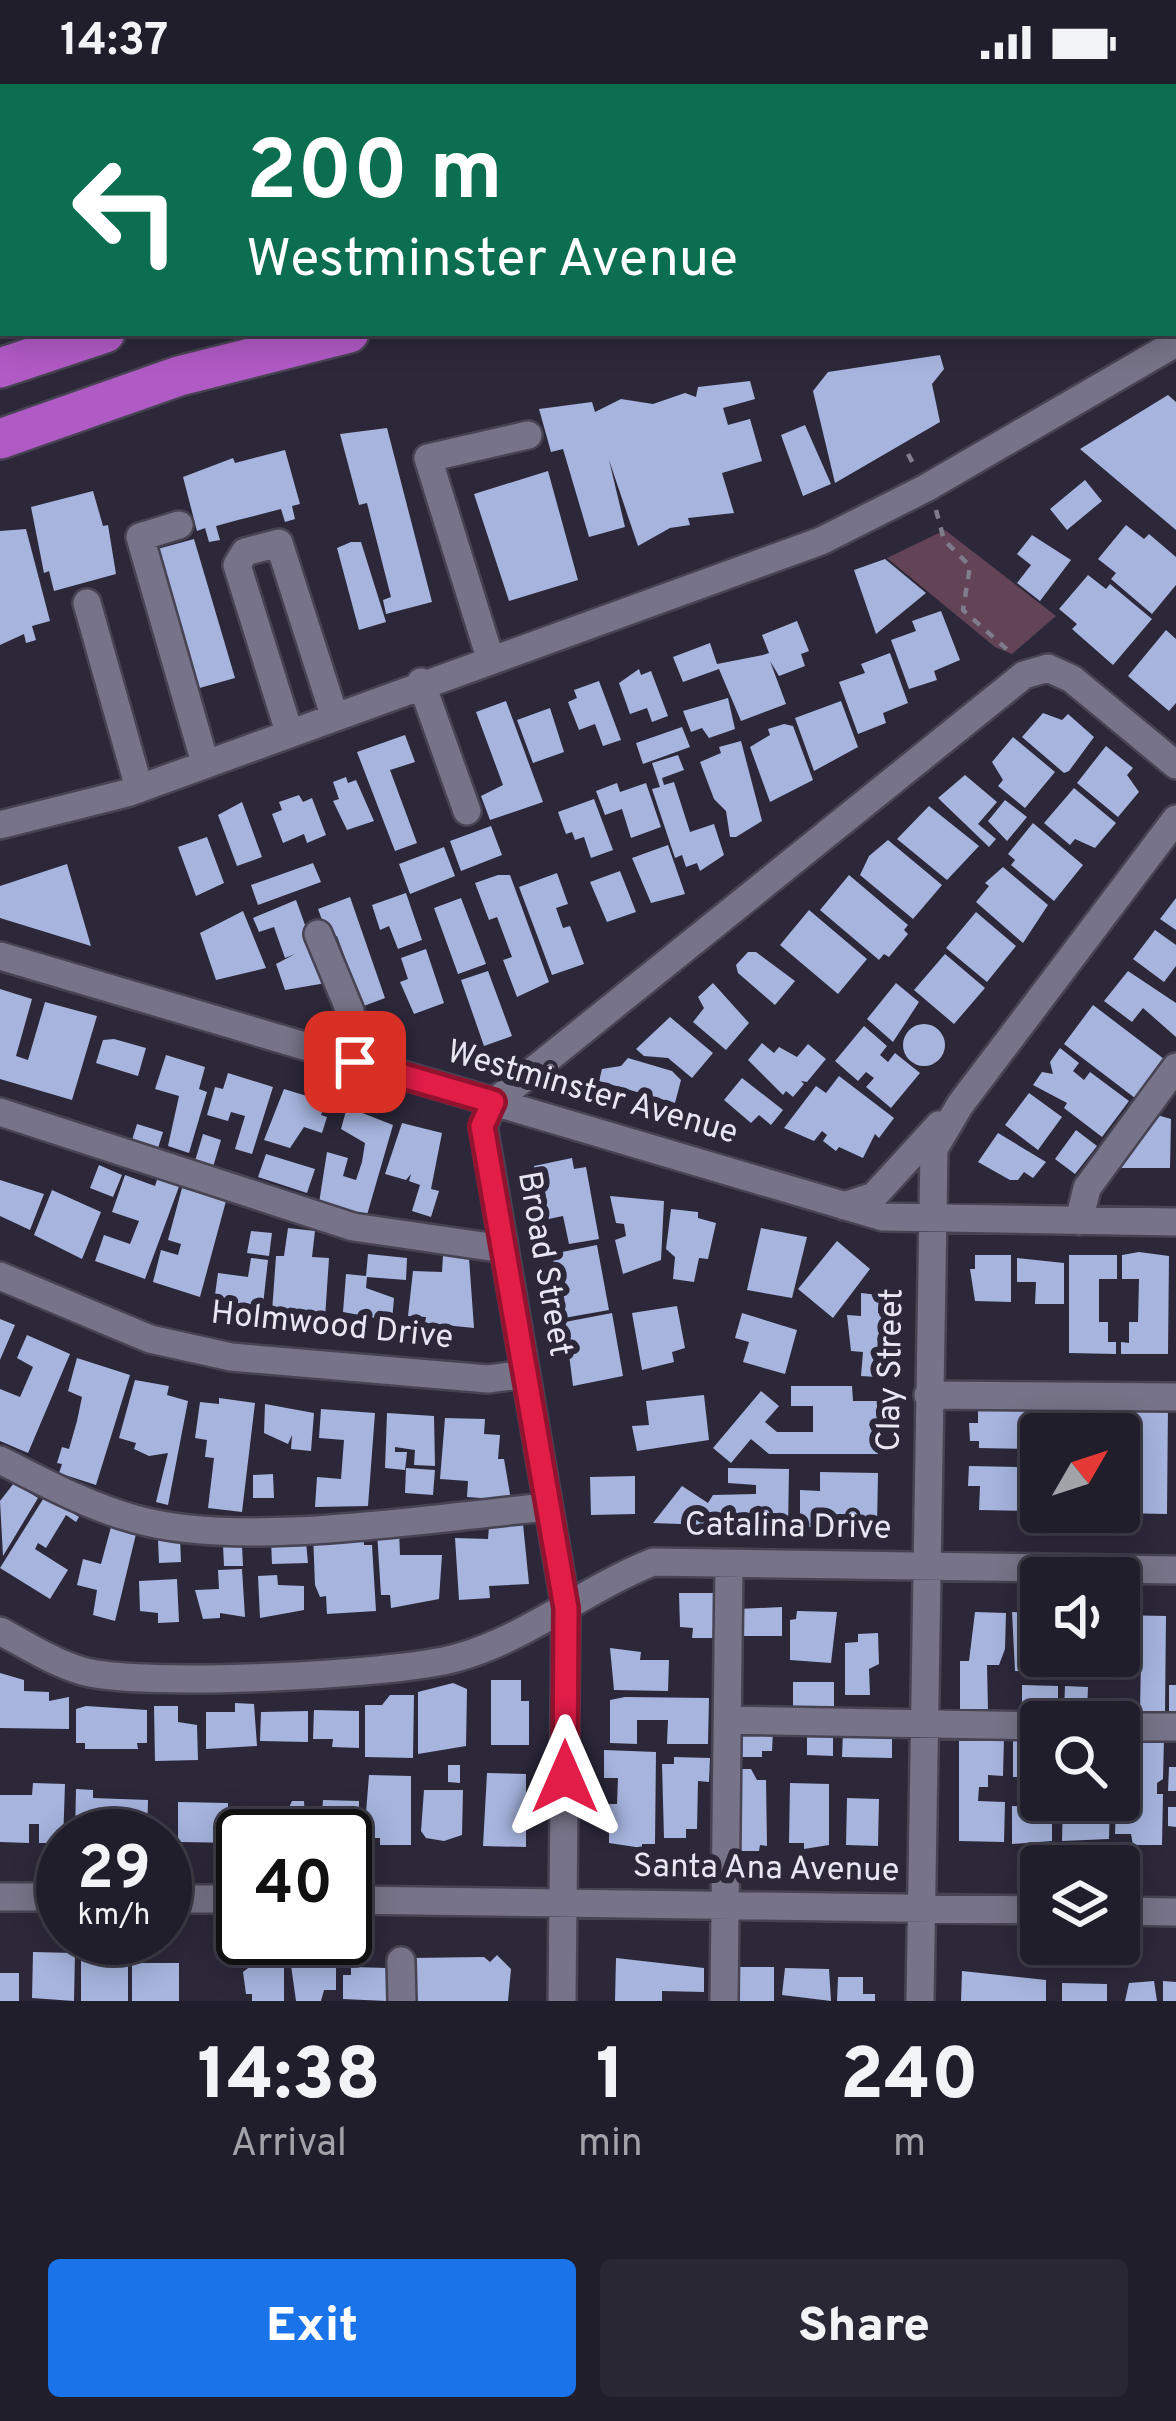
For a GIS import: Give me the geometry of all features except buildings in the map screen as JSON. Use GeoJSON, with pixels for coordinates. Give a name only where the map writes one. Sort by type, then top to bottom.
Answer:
{"type":"FeatureCollection","features":[{"type":"Feature","properties":{"kind":"highway"},"geometry":{"type":"LineString","coordinates":[[0,368],[96,336]]}},
{"type":"Feature","properties":{"kind":"highway"},"geometry":{"type":"LineString","coordinates":[[0,439],[179,376],[337,336]]}},
{"type":"Feature","properties":{"kind":"street"},"geometry":{"type":"LineString","coordinates":[[0,825],[139,788],[421,682],[821,541],[926,488],[1176,343]]}},
{"type":"Feature","properties":{"kind":"street"},"geometry":{"type":"LineString","coordinates":[[490,658],[428,458],[528,435]]}},
{"type":"Feature","properties":{"kind":"street"},"geometry":{"type":"LineString","coordinates":[[179,525],[140,537],[205,763]]}},
{"type":"Feature","properties":{"kind":"street"},"geometry":{"type":"LineString","coordinates":[[289,732],[237,565],[245,552],[279,543],[334,715]]}},
{"type":"Feature","properties":{"kind":"street"},"geometry":{"type":"LineString","coordinates":[[87,603],[139,788]]}},
{"type":"Feature","properties":{"kind":"street"},"geometry":{"type":"LineString","coordinates":[[493,1102],[1024,675],[1048,668],[1072,679],[1176,765]]}},
{"type":"Feature","properties":{"kind":"street"},"geometry":{"type":"LineString","coordinates":[[421,682],[467,811]]}},
{"type":"Feature","properties":{"kind":"street","name":"Clay Street"},"geometry":{"type":"LineString","coordinates":[[920,2001],[934,1149],[960,1106],[1176,819]]}},
{"type":"Feature","properties":{"kind":"street"},"geometry":{"type":"LineString","coordinates":[[318,934],[350,1011],[355,1062]]}},
{"type":"Feature","properties":{"kind":"street","name":"Westminster Avenue"},"geometry":{"type":"LineString","coordinates":[[0,956],[883,1217],[1176,1222]]}},
{"type":"Feature","properties":{"kind":"street"},"geometry":{"type":"LineString","coordinates":[[1079,1221],[1087,1188],[1176,1067]]}},
{"type":"Feature","properties":{"kind":"street","name":"Broad Street"},"geometry":{"type":"LineString","coordinates":[[493,1102],[482,1126],[566,1608],[562,2001]]}},
{"type":"Feature","properties":{"kind":"street"},"geometry":{"type":"LineString","coordinates":[[844,1206],[874,1196],[960,1106]]}},
{"type":"Feature","properties":{"kind":"street"},"geometry":{"type":"LineString","coordinates":[[0,1112],[353,1227],[504,1249]]}},
{"type":"Feature","properties":{"kind":"street","name":"Holmwood Drive"},"geometry":{"type":"LineString","coordinates":[[0,1276],[150,1339],[231,1357],[488,1379],[526,1374]]}},
{"type":"Feature","properties":{"kind":"street"},"geometry":{"type":"LineString","coordinates":[[928,1394],[1176,1396]]}},
{"type":"Feature","properties":{"kind":"street"},"geometry":{"type":"LineString","coordinates":[[0,1460],[74,1498],[138,1520],[216,1532],[548,1507]]}},
{"type":"Feature","properties":{"kind":"street","name":"Catalina Drive"},"geometry":{"type":"LineString","coordinates":[[0,1631],[82,1671],[162,1678],[396,1668],[455,1658],[513,1637],[616,1577],[653,1562],[1176,1570]]}},
{"type":"Feature","properties":{"kind":"street"},"geometry":{"type":"LineString","coordinates":[[724,2001],[729,1564]]}},
{"type":"Feature","properties":{"kind":"street"},"geometry":{"type":"LineString","coordinates":[[729,1720],[1020,1726]]}},
{"type":"Feature","properties":{"kind":"street"},"geometry":{"type":"LineString","coordinates":[[1140,1727],[1176,1727]]}},
{"type":"Feature","properties":{"kind":"street"},"geometry":{"type":"LineString","coordinates":[[0,1897],[36,1898]]}},
{"type":"Feature","properties":{"kind":"street","name":"Santa Ana Avenue"},"geometry":{"type":"LineString","coordinates":[[372,1900],[1020,1910]]}},
{"type":"Feature","properties":{"kind":"street"},"geometry":{"type":"LineString","coordinates":[[1140,1911],[1176,1912]]}},
{"type":"Feature","properties":{"kind":"street"},"geometry":{"type":"LineString","coordinates":[[401,1961],[402,2001]]}},
{"type":"Feature","properties":{"kind":"path"},"geometry":{"type":"LineString","coordinates":[[945,530],[944,539],[970,566],[963,610],[1012,654]]}},
{"type":"Feature","properties":{"kind":"shaded area"},"geometry":{"type":"Polygon","coordinates":[[[945,530],[1056,616],[1012,654],[995,647],[887,558],[945,530]]]}},
{"type":"Feature","properties":{"kind":"route"},"geometry":{"type":"LineString","coordinates":[[355,1062],[493,1102],[482,1126],[566,1608],[565,1777]]}}]}
